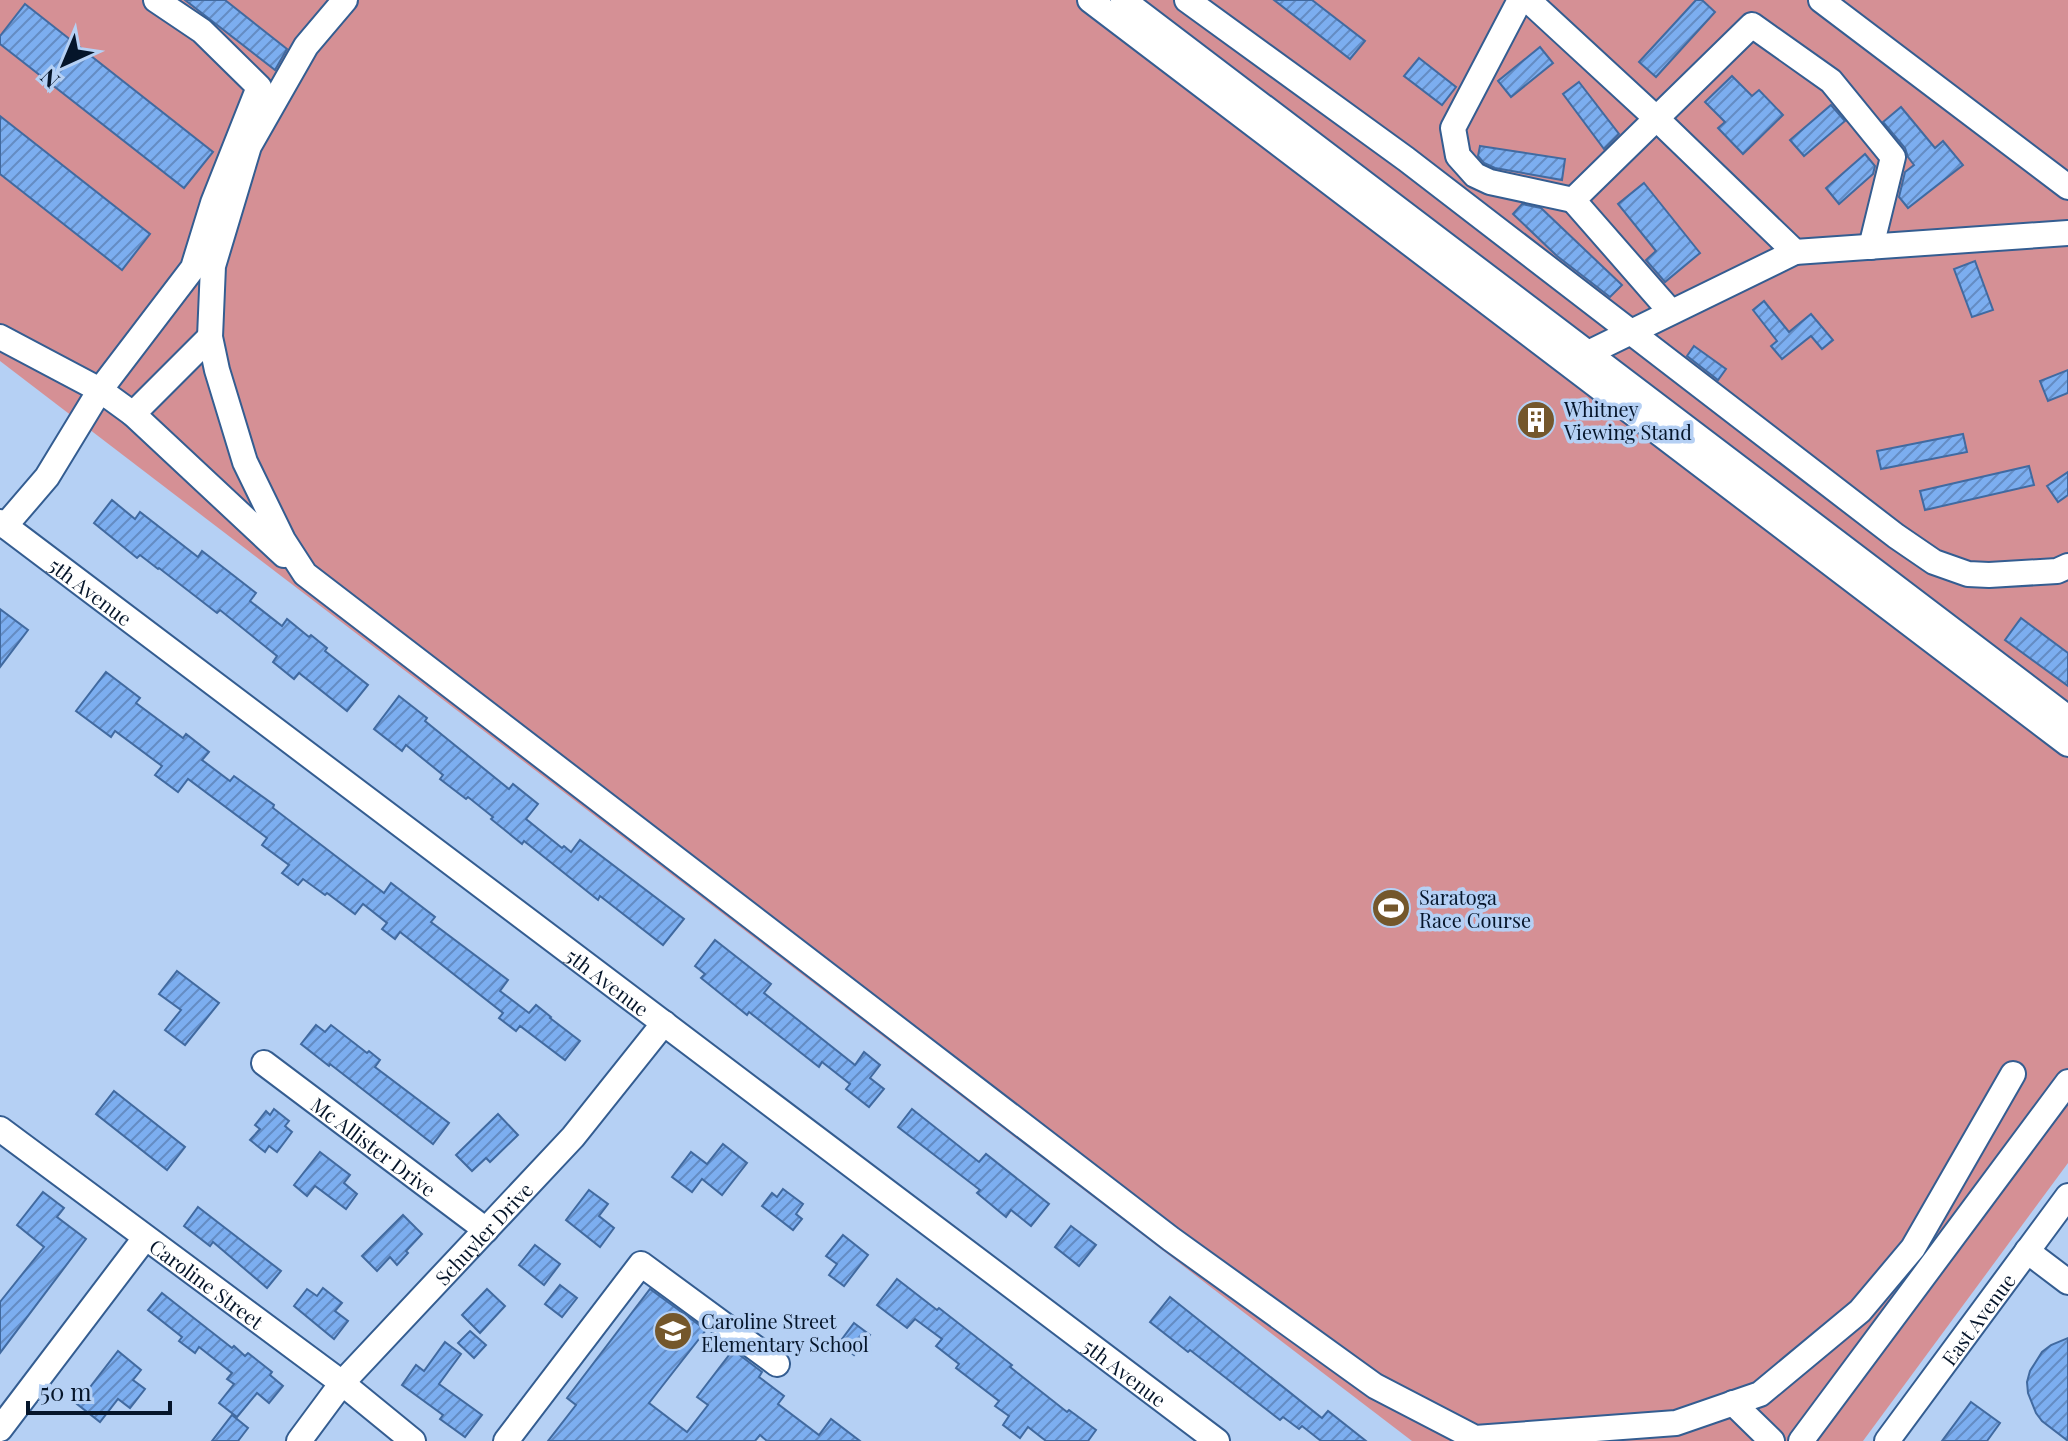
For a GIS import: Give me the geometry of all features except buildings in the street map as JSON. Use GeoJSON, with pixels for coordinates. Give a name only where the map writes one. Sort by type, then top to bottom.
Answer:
{"type":"FeatureCollection","features":[{"type":"Feature","properties":{"kind":"street"},"geometry":{"type":"LineString","coordinates":[[3,524],[47,477],[100,390],[193,268],[213,203],[259,87],[202,31],[156,0]]}},
{"type":"Feature","properties":{"kind":"street"},"geometry":{"type":"LineString","coordinates":[[305,574],[283,540],[245,462],[217,370],[210,337],[213,266],[249,146],[306,46],[345,0]]}},
{"type":"Feature","properties":{"kind":"street"},"geometry":{"type":"LineString","coordinates":[[1090,0],[1141,26],[1948,640],[2068,744]]}},
{"type":"Feature","properties":{"kind":"street"},"geometry":{"type":"LineString","coordinates":[[1123,0],[1141,26]]}},
{"type":"Feature","properties":{"kind":"street"},"geometry":{"type":"LineString","coordinates":[[1187,0],[1406,159],[1934,562],[1968,574],[1989,575],[2057,571],[2068,566]]}},
{"type":"Feature","properties":{"kind":"street"},"geometry":{"type":"LineString","coordinates":[[1520,0],[1453,128],[1458,156],[1475,175],[1490,182],[1573,200],[1671,312]]}},
{"type":"Feature","properties":{"kind":"street"},"geometry":{"type":"LineString","coordinates":[[1528,0],[1795,252]]}},
{"type":"Feature","properties":{"kind":"street"},"geometry":{"type":"LineString","coordinates":[[1821,0],[2068,187]]}},
{"type":"Feature","properties":{"kind":"street"},"geometry":{"type":"LineString","coordinates":[[1573,200],[1752,25],[1831,81],[1893,157],[1871,247]]}},
{"type":"Feature","properties":{"kind":"street"},"geometry":{"type":"LineString","coordinates":[[1577,358],[1795,252],[2068,233]]}},
{"type":"Feature","properties":{"kind":"street"},"geometry":{"type":"LineString","coordinates":[[0,337],[100,390],[133,414],[305,574],[1171,1239],[1375,1386],[1475,1438],[1676,1423],[1760,1394],[1860,1311],[1913,1248],[2013,1074]]}},
{"type":"Feature","properties":{"kind":"street"},"geometry":{"type":"LineString","coordinates":[[133,414],[210,337]]}},
{"type":"Feature","properties":{"kind":"street","name":"5th Avenue"},"geometry":{"type":"LineString","coordinates":[[3,524],[1217,1441]]}},
{"type":"Feature","properties":{"kind":"street"},"geometry":{"type":"LineString","coordinates":[[1948,640],[2068,718]]}},
{"type":"Feature","properties":{"kind":"street","name":"Schuyler Drive"},"geometry":{"type":"LineString","coordinates":[[299,1441],[342,1383],[573,1137],[664,1023]]}},
{"type":"Feature","properties":{"kind":"street","name":"Mc Allister Drive"},"geometry":{"type":"LineString","coordinates":[[264,1063],[486,1230]]}},
{"type":"Feature","properties":{"kind":"street"},"geometry":{"type":"LineString","coordinates":[[1801,1441],[2068,1082]]}},
{"type":"Feature","properties":{"kind":"street","name":"Caroline Street"},"geometry":{"type":"LineString","coordinates":[[0,1129],[342,1383],[413,1441]]}},
{"type":"Feature","properties":{"kind":"street","name":"East Avenue"},"geometry":{"type":"LineString","coordinates":[[1887,1441],[2068,1196]]}},
{"type":"Feature","properties":{"kind":"street"},"geometry":{"type":"LineString","coordinates":[[0,1429],[145,1238]]}},
{"type":"Feature","properties":{"kind":"street"},"geometry":{"type":"LineString","coordinates":[[2027,1251],[2068,1282]]}},
{"type":"Feature","properties":{"kind":"street"},"geometry":{"type":"LineString","coordinates":[[506,1441],[641,1264],[777,1364]]}},
{"type":"Feature","properties":{"kind":"street"},"geometry":{"type":"LineString","coordinates":[[1733,1403],[1772,1441]]}},
{"type":"Feature","properties":{"kind":"shaded area","name":"Saratoga Race Course"},"geometry":{"type":"Polygon","coordinates":[[[0,0],[2068,0],[2068,1163],[1863,1441],[1412,1441],[0,361],[0,0]]]}},
{"type":"Feature","properties":{"kind":"place","name":"Whitney Viewing Stand"},"geometry":{"type":"Point","coordinates":[1536,420]}},
{"type":"Feature","properties":{"kind":"place","name":"Saratoga Race Course"},"geometry":{"type":"Point","coordinates":[1391,908]}},
{"type":"Feature","properties":{"kind":"place","name":"Caroline Street Elementary School"},"geometry":{"type":"Point","coordinates":[673,1331]}}]}
